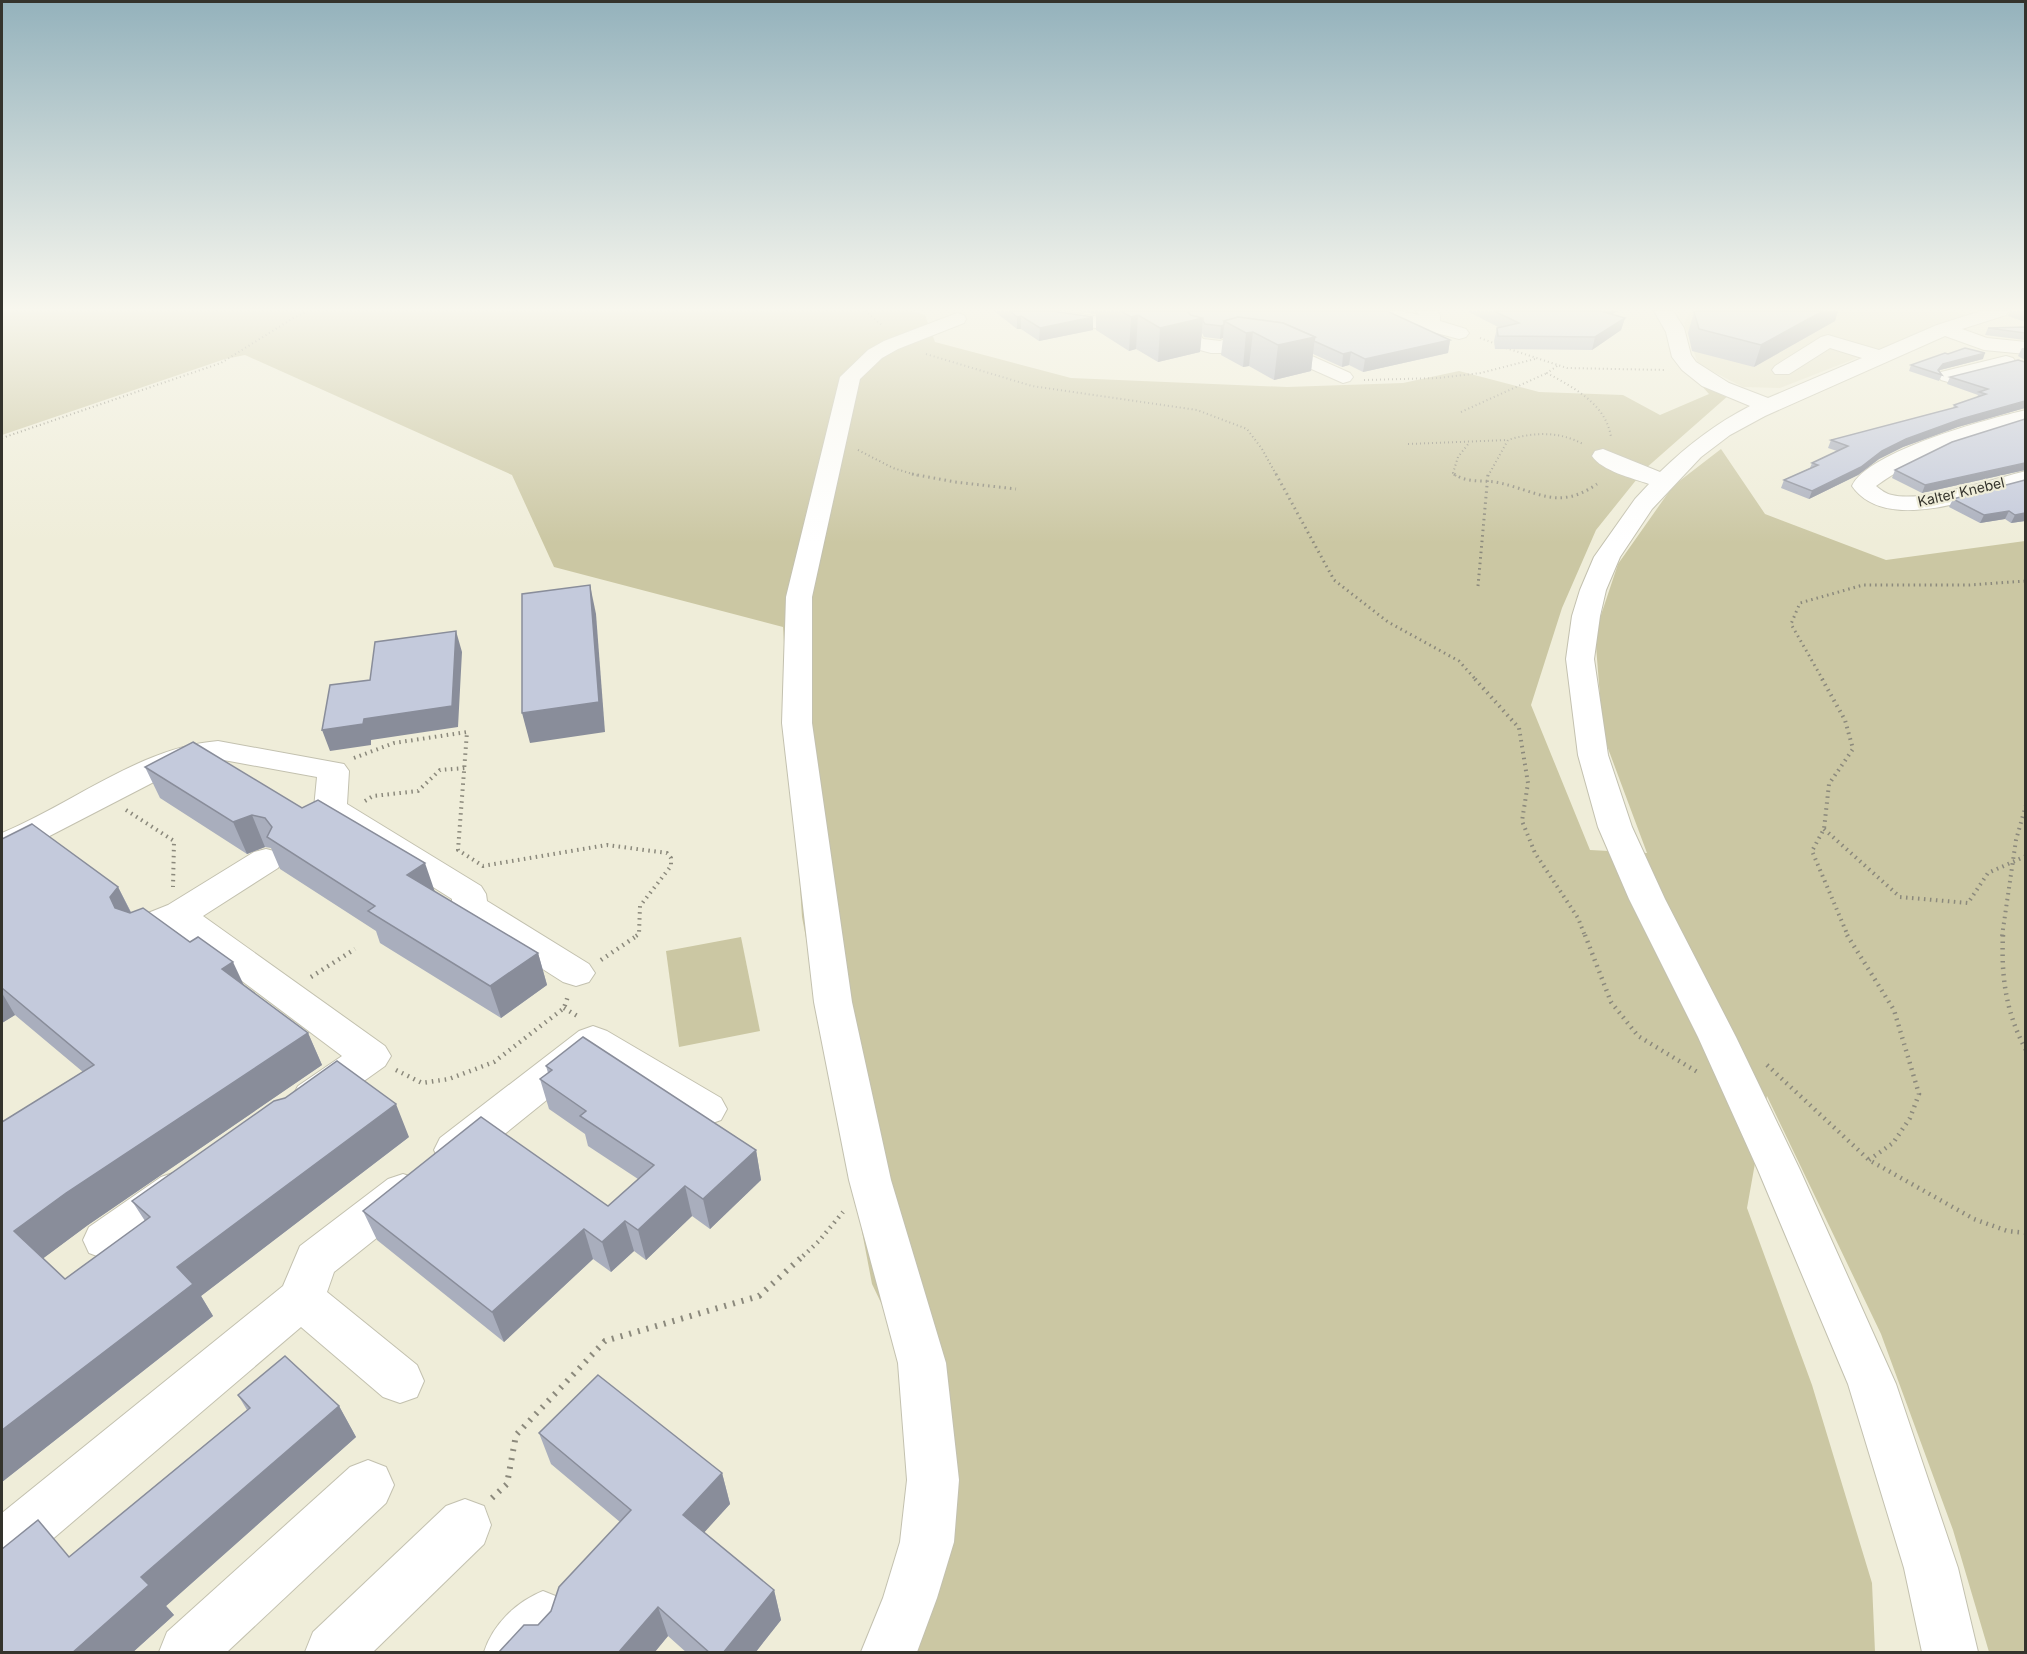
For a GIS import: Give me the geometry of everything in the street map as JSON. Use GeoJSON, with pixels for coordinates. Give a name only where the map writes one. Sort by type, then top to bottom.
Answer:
{"type":"FeatureCollection","features":[{"type":"Feature","properties":{"kind":"street"},"geometry":{"type":"LineString","coordinates":[[847,388],[799,597],[797,723],[832,1002],[870,1180],[922,1363],[933,1480],[927,1542],[910,1598],[889,1653]]}},
{"type":"Feature","properties":{"kind":"street"},"geometry":{"type":"LineString","coordinates":[[1719,388],[1770,406]]}},
{"type":"Feature","properties":{"kind":"street"},"geometry":{"type":"LineString","coordinates":[[1810,388],[1722,430],[1692,453],[1662,481],[1628,522],[1600,573],[1586,616],[1580,659],[1593,755],[1619,837],[1774,1160],[1872,1384],[1931,1568],[1950,1653]]}},
{"type":"Feature","properties":{"kind":"street","name":"Kalter Knebel"},"geometry":{"type":"LineString","coordinates":[[2025,416],[1919,450],[1883,468],[1864,486],[1871,494],[1887,501],[1915,503],[2025,478]]}},
{"type":"Feature","properties":{"kind":"street"},"geometry":{"type":"LineString","coordinates":[[1603,456],[1662,481]]}},
{"type":"Feature","properties":{"kind":"street"},"geometry":{"type":"LineString","coordinates":[[2,845],[166,763],[194,752],[218,750],[333,771],[330,808],[469,894],[470,907],[576,974]]}},
{"type":"Feature","properties":{"kind":"street"},"geometry":{"type":"LineString","coordinates":[[174,916],[266,860]]}},
{"type":"Feature","properties":{"kind":"street"},"geometry":{"type":"LineString","coordinates":[[174,916],[187,922],[372,1056],[284,1117]]}},
{"type":"Feature","properties":{"kind":"street"},"geometry":{"type":"LineString","coordinates":[[2,1547],[301,1299],[316,1260],[593,1041],[707,1108]]}},
{"type":"Feature","properties":{"kind":"street"},"geometry":{"type":"LineString","coordinates":[[105,1240],[207,1168]]}},
{"type":"Feature","properties":{"kind":"street"},"geometry":{"type":"LineString","coordinates":[[301,1299],[399,1382]]}},
{"type":"Feature","properties":{"kind":"street"},"geometry":{"type":"LineString","coordinates":[[187,1653],[368,1485]]}},
{"type":"Feature","properties":{"kind":"street"},"geometry":{"type":"LineString","coordinates":[[333,1653],[465,1525]]}},
{"type":"Feature","properties":{"kind":"path"},"geometry":{"type":"LineString","coordinates":[[2,438],[147,388]]}},
{"type":"Feature","properties":{"kind":"path"},"geometry":{"type":"LineString","coordinates":[[1047,388],[1197,410],[1247,429],[1262,449],[1334,580],[1388,622],[1459,661],[1519,728],[1528,783],[1522,821],[1534,853],[1578,918],[1611,1002],[1638,1036],[1705,1077]]}},
{"type":"Feature","properties":{"kind":"path"},"geometry":{"type":"LineString","coordinates":[[1461,412],[1514,388]]}},
{"type":"Feature","properties":{"kind":"path"},"geometry":{"type":"LineString","coordinates":[[1408,444],[1469,443],[1508,440],[1528,435],[1559,435],[1575,438],[1603,456],[1612,435],[1608,420],[1586,398],[1571,388]]}},
{"type":"Feature","properties":{"kind":"path"},"geometry":{"type":"LineString","coordinates":[[836,433],[870,459],[927,478],[1016,489]]}},
{"type":"Feature","properties":{"kind":"path"},"geometry":{"type":"LineString","coordinates":[[1478,586],[1488,475],[1508,440]]}},
{"type":"Feature","properties":{"kind":"path"},"geometry":{"type":"LineString","coordinates":[[1469,443],[1459,455],[1453,473],[1460,478],[1487,481],[1561,498],[1577,496],[1597,484]]}},
{"type":"Feature","properties":{"kind":"path"},"geometry":{"type":"LineString","coordinates":[[1869,1160],[1893,1143],[1910,1118],[1919,1094],[1894,1010],[1850,941],[1812,851],[1824,830],[1829,784],[1853,749],[1845,720],[1791,624],[1800,603],[1863,585],[1969,585],[2025,581]]}},
{"type":"Feature","properties":{"kind":"path"},"geometry":{"type":"LineString","coordinates":[[333,771],[363,752],[393,744],[467,732],[458,850],[483,866],[607,844],[667,853],[671,858],[671,866],[640,906],[639,934],[576,974],[564,1008],[494,1062],[448,1079],[422,1083],[405,1076],[372,1056]]}},
{"type":"Feature","properties":{"kind":"path"},"geometry":{"type":"LineString","coordinates":[[341,815],[373,796],[418,791],[440,770],[465,768]]}},
{"type":"Feature","properties":{"kind":"path"},"geometry":{"type":"LineString","coordinates":[[103,795],[174,841],[172,887],[174,916]]}},
{"type":"Feature","properties":{"kind":"path"},"geometry":{"type":"LineString","coordinates":[[2025,805],[2019,820],[2005,905],[2004,990],[2015,1033],[2025,1050]]}},
{"type":"Feature","properties":{"kind":"path"},"geometry":{"type":"LineString","coordinates":[[1824,830],[1900,897],[1968,903],[1988,873],[2025,856]]}},
{"type":"Feature","properties":{"kind":"path"},"geometry":{"type":"LineString","coordinates":[[1765,1063],[1869,1160],[1974,1220],[2007,1231],[2025,1233]]}},
{"type":"Feature","properties":{"kind":"path"},"geometry":{"type":"LineString","coordinates":[[465,1525],[507,1484],[516,1435],[605,1341],[759,1296],[819,1241],[870,1180]]}},
{"type":"Feature","properties":{"kind":"shaded area"},"geometry":{"type":"Polygon","coordinates":[[[2,388],[139,388],[2,435],[2,388]]]}},
{"type":"Feature","properties":{"kind":"shaded area"},"geometry":{"type":"Polygon","coordinates":[[[319,388],[1524,388],[1539,392],[1623,395],[1660,415],[1709,394],[1704,388],[1716,388],[1729,395],[1645,469],[1596,530],[1562,608],[1531,705],[1590,850],[1647,853],[1603,735],[1595,633],[1618,564],[1673,486],[1721,449],[1765,514],[1886,560],[2025,541],[2025,1652],[1989,1652],[1953,1530],[1881,1334],[1767,1096],[1747,1208],[1812,1385],[1872,1583],[1875,1652],[907,1652],[935,1571],[955,1457],[872,1284],[802,917],[783,627],[554,567],[512,475],[319,388]]]}},
{"type":"Feature","properties":{"kind":"shaded area"},"geometry":{"type":"Polygon","coordinates":[[[741,937],[760,1031],[679,1047],[666,951],[741,937]]]}},
{"type":"Feature","properties":{"kind":"building"},"geometry":{"type":"Polygon","coordinates":[[[1985,388],[2025,388],[2025,401],[1961,419],[1906,439],[1882,451],[1861,467],[1812,491],[1784,480],[1818,465],[1812,463],[1848,446],[1831,440],[1957,407],[1954,405],[1986,394],[1979,392],[1988,389],[1985,388]]]}},
{"type":"Feature","properties":{"kind":"building"},"geometry":{"type":"Polygon","coordinates":[[[2025,419],[2025,463],[1925,485],[1895,470],[1952,442],[2025,419]]]}},
{"type":"Feature","properties":{"kind":"building"},"geometry":{"type":"Polygon","coordinates":[[[2025,480],[2025,513],[2015,515],[2009,511],[1984,515],[1953,499],[2025,480]]]}},
{"type":"Feature","properties":{"kind":"building"},"geometry":{"type":"Polygon","coordinates":[[[590,585],[599,702],[522,713],[522,594],[590,585]]]}},
{"type":"Feature","properties":{"kind":"building"},"geometry":{"type":"Polygon","coordinates":[[[456,631],[452,706],[364,719],[363,724],[322,730],[330,685],[370,680],[375,642],[456,631]]]}},
{"type":"Feature","properties":{"kind":"building"},"geometry":{"type":"Polygon","coordinates":[[[193,742],[302,808],[318,800],[425,863],[407,875],[538,953],[490,986],[368,911],[375,906],[267,837],[272,827],[265,818],[252,815],[233,822],[145,767],[193,742]]]}},
{"type":"Feature","properties":{"kind":"building"},"geometry":{"type":"Polygon","coordinates":[[[32,824],[118,887],[110,897],[115,908],[130,913],[143,908],[190,942],[198,937],[233,962],[222,969],[308,1033],[66,1193],[14,1231],[65,1279],[150,1217],[132,1201],[274,1101],[285,1098],[337,1061],[396,1104],[177,1267],[193,1284],[2,1430],[2,1122],[94,1065],[2,988],[2,839],[32,824]]]}},
{"type":"Feature","properties":{"kind":"building"},"geometry":{"type":"Polygon","coordinates":[[[583,1037],[756,1150],[703,1199],[685,1186],[638,1230],[625,1221],[602,1242],[584,1229],[492,1312],[363,1211],[481,1117],[608,1206],[654,1165],[580,1116],[586,1111],[540,1079],[552,1070],[546,1066],[583,1037]]]}},
{"type":"Feature","properties":{"kind":"building"},"geometry":{"type":"Polygon","coordinates":[[[285,1356],[339,1406],[141,1577],[149,1585],[72,1653],[2,1653],[2,1549],[38,1520],[69,1557],[250,1408],[238,1395],[285,1356]]]}},
{"type":"Feature","properties":{"kind":"building"},"geometry":{"type":"Polygon","coordinates":[[[598,1375],[722,1473],[683,1515],[774,1590],[723,1653],[710,1653],[658,1607],[618,1653],[498,1653],[524,1625],[538,1625],[551,1611],[559,1587],[631,1510],[539,1433],[598,1375]]]}}]}
